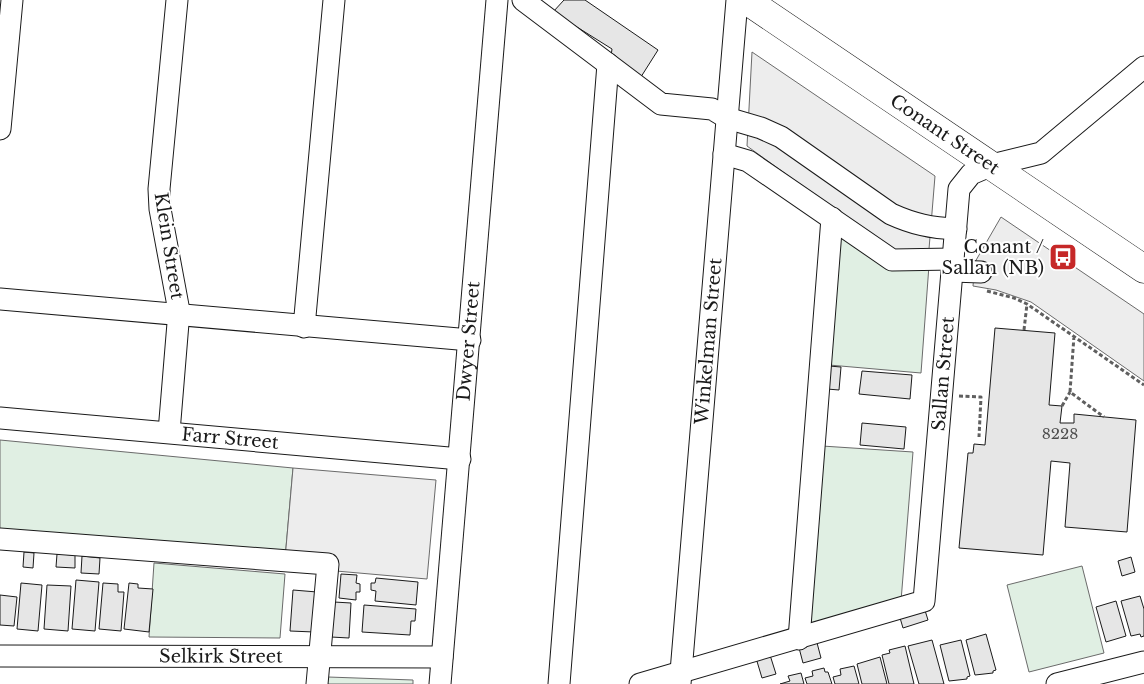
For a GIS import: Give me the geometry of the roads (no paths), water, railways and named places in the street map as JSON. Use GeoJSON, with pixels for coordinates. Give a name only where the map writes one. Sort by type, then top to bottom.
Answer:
{"type":"FeatureCollection","features":[{"type":"Feature","properties":{"kind":"main road","name":"Conant Street"},"geometry":{"type":"LineString","coordinates":[[746,0],[1144,268]]}},
{"type":"Feature","properties":{"kind":"street"},"geometry":{"type":"LineString","coordinates":[[0,129],[12,0]]}},
{"type":"Feature","properties":{"kind":"street","name":"Klein Street"},"geometry":{"type":"LineString","coordinates":[[169,432],[178,316],[160,209],[159,189],[177,0]]}},
{"type":"Feature","properties":{"kind":"street"},"geometry":{"type":"LineString","coordinates":[[304,327],[334,0]]}},
{"type":"Feature","properties":{"kind":"street","name":"Dwyer Street"},"geometry":{"type":"LineString","coordinates":[[440,684],[497,0]]}},
{"type":"Feature","properties":{"kind":"street"},"geometry":{"type":"LineString","coordinates":[[523,0],[661,104],[712,109],[727,118],[761,128],[781,137],[891,214],[910,224],[930,228],[956,229]]}},
{"type":"Feature","properties":{"kind":"street","name":"Winkelman Street"},"geometry":{"type":"LineString","coordinates":[[680,679],[737,0]]}},
{"type":"Feature","properties":{"kind":"street"},"geometry":{"type":"LineString","coordinates":[[559,684],[608,64]]}},
{"type":"Feature","properties":{"kind":"street","name":"Sallan Street"},"geometry":{"type":"LineString","coordinates":[[799,639],[924,601],[959,189],[971,174],[992,165],[1041,154],[1144,67]]}},
{"type":"Feature","properties":{"kind":"street"},"geometry":{"type":"LineString","coordinates":[[724,154],[748,161],[892,260],[953,265],[981,281]]}},
{"type":"Feature","properties":{"kind":"street"},"geometry":{"type":"LineString","coordinates":[[640,684],[680,679],[799,639],[832,218]]}},
{"type":"Feature","properties":{"kind":"street"},"geometry":{"type":"LineString","coordinates":[[0,299],[470,340]]}},
{"type":"Feature","properties":{"kind":"street","name":"Farr Street"},"geometry":{"type":"LineString","coordinates":[[0,418],[460,459]]}},
{"type":"Feature","properties":{"kind":"street"},"geometry":{"type":"LineString","coordinates":[[0,539],[328,564],[317,684]]}},
{"type":"Feature","properties":{"kind":"street","name":"Selkirk Street"},"geometry":{"type":"LineString","coordinates":[[0,656],[442,657]]}},
{"type":"Feature","properties":{"kind":"street"},"geometry":{"type":"LineString","coordinates":[[1057,684],[1144,662]]}},
{"type":"Feature","properties":{"kind":"place","name":"Conant / Sallan (NB)"},"geometry":{"type":"Point","coordinates":[1063,257]}}]}
